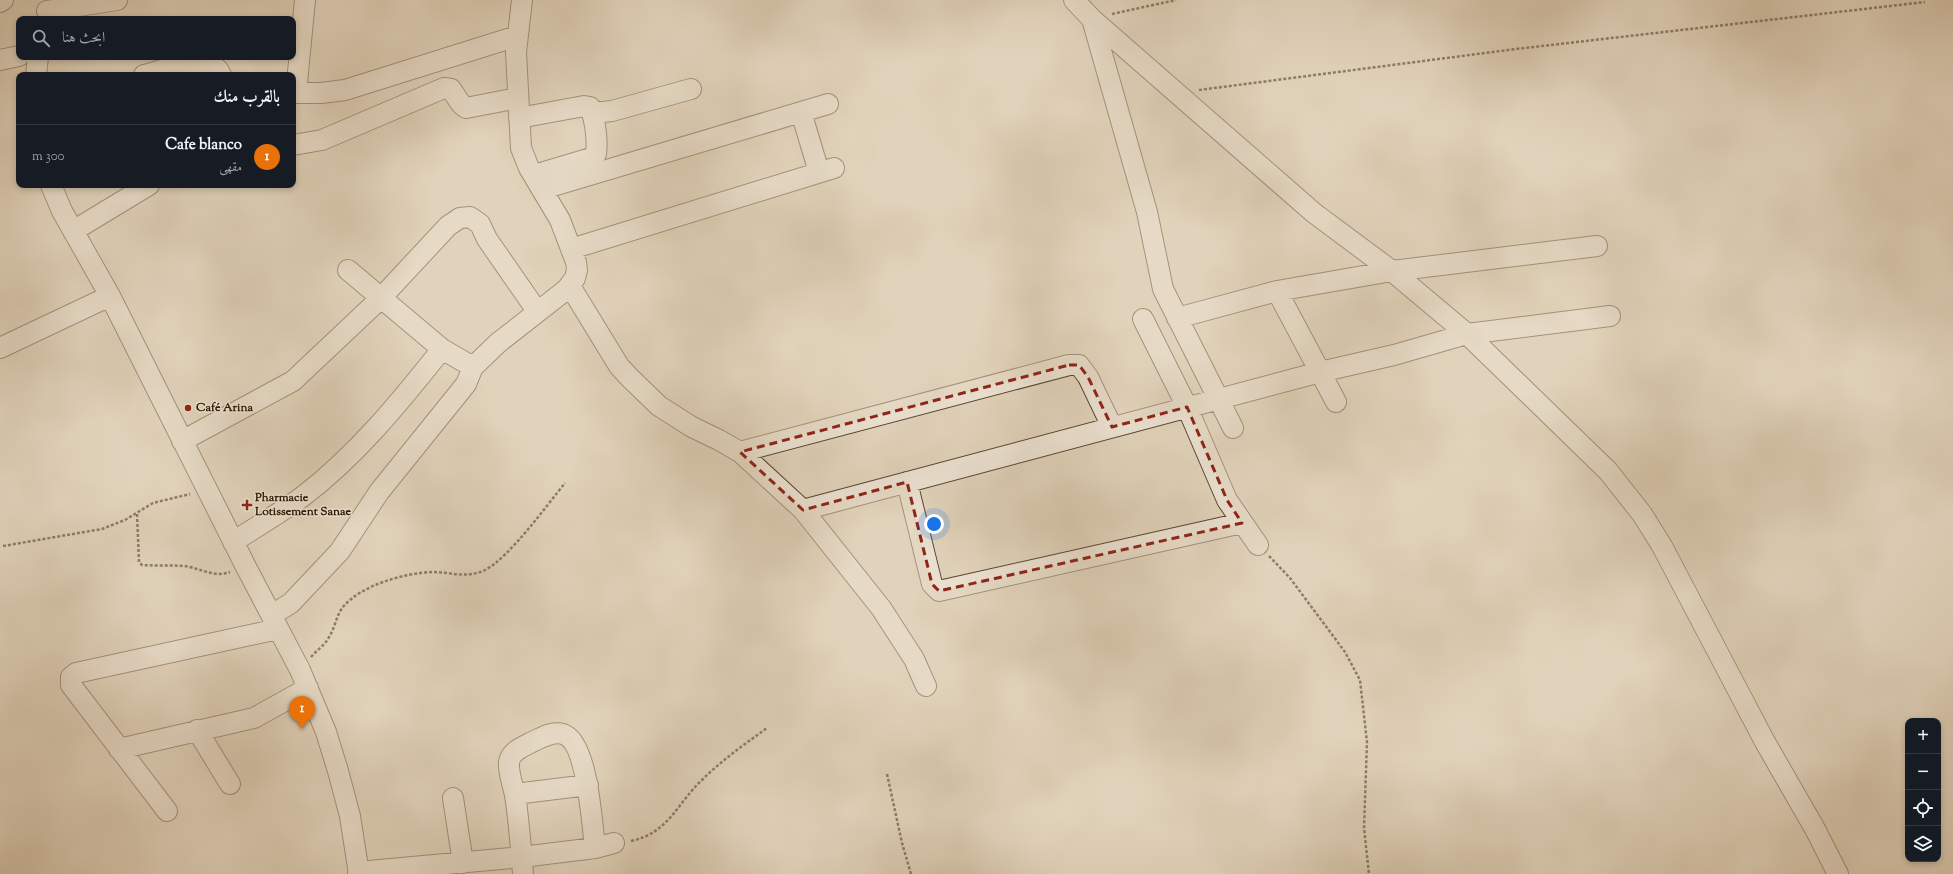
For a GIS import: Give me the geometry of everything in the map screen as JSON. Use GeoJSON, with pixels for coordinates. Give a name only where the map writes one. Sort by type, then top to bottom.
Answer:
{"type":"FeatureCollection","features":[{"type":"Feature","properties":{"kind":"street"},"geometry":{"type":"LineString","coordinates":[[48,10],[117,0]]}},
{"type":"Feature","properties":{"kind":"street"},"geometry":{"type":"LineString","coordinates":[[296,76],[305,0]]}},
{"type":"Feature","properties":{"kind":"street"},"geometry":{"type":"LineString","coordinates":[[167,811],[71,685],[71,677],[76,673],[275,622],[340,551],[379,492],[466,384],[473,367],[537,311],[570,286],[577,270],[571,248],[560,220],[525,160],[521,148],[516,52],[522,0]]}},
{"type":"Feature","properties":{"kind":"street"},"geometry":{"type":"LineString","coordinates":[[1074,0],[1092,19],[1314,213],[1392,271],[1467,334],[1608,471],[1642,514],[1662,546],[1838,874]]}},
{"type":"Feature","properties":{"kind":"street"},"geometry":{"type":"LineString","coordinates":[[1092,19],[1147,212],[1164,289],[1177,318],[1233,428]]}},
{"type":"Feature","properties":{"kind":"street"},"geometry":{"type":"LineString","coordinates":[[296,93],[332,93],[345,90],[517,36]]}},
{"type":"Feature","properties":{"kind":"street"},"geometry":{"type":"LineString","coordinates":[[0,60],[16,57]]}},
{"type":"Feature","properties":{"kind":"street"},"geometry":{"type":"LineString","coordinates":[[36,72],[38,60]]}},
{"type":"Feature","properties":{"kind":"street"},"geometry":{"type":"LineString","coordinates":[[157,72],[199,62],[216,68],[219,72]]}},
{"type":"Feature","properties":{"kind":"street"},"geometry":{"type":"LineString","coordinates":[[296,144],[322,140],[444,88],[451,90],[461,104],[469,108],[518,98]]}},
{"type":"Feature","properties":{"kind":"street"},"geometry":{"type":"LineString","coordinates":[[593,113],[612,110],[691,89]]}},
{"type":"Feature","properties":{"kind":"street"},"geometry":{"type":"LineString","coordinates":[[538,182],[828,104]]}},
{"type":"Feature","properties":{"kind":"street"},"geometry":{"type":"LineString","coordinates":[[519,118],[584,106],[590,107],[593,113],[597,147],[596,154],[591,158],[538,182]]}},
{"type":"Feature","properties":{"kind":"street"},"geometry":{"type":"LineString","coordinates":[[571,248],[827,170],[801,112]]}},
{"type":"Feature","properties":{"kind":"street"},"geometry":{"type":"LineString","coordinates":[[52,188],[110,296],[206,490],[300,670],[326,732],[338,771],[350,816],[358,873],[463,863],[522,866],[614,843]]}},
{"type":"Feature","properties":{"kind":"street"},"geometry":{"type":"LineString","coordinates":[[73,230],[144,188]]}},
{"type":"Feature","properties":{"kind":"street"},"geometry":{"type":"LineString","coordinates":[[182,441],[292,381],[381,298],[448,226],[460,218],[470,217],[480,224],[487,239],[537,311]]}},
{"type":"Feature","properties":{"kind":"street"},"geometry":{"type":"LineString","coordinates":[[1177,318],[1277,291],[1392,271],[1597,246]]}},
{"type":"Feature","properties":{"kind":"street"},"geometry":{"type":"LineString","coordinates":[[348,270],[442,349],[473,367]]}},
{"type":"Feature","properties":{"kind":"street"},"geometry":{"type":"LineString","coordinates":[[570,286],[619,366],[659,406],[740,452],[803,510],[881,608],[914,659],[926,686]]}},
{"type":"Feature","properties":{"kind":"street"},"geometry":{"type":"LineString","coordinates":[[1277,291],[1336,402]]}},
{"type":"Feature","properties":{"kind":"street"},"geometry":{"type":"LineString","coordinates":[[0,348],[110,296]]}},
{"type":"Feature","properties":{"kind":"street"},"geometry":{"type":"LineString","coordinates":[[803,510],[1320,372],[1394,355],[1467,334],[1610,316]]}},
{"type":"Feature","properties":{"kind":"street"},"geometry":{"type":"LineString","coordinates":[[1143,319],[1187,407],[1224,493],[1242,523],[1258,545]]}},
{"type":"Feature","properties":{"kind":"street"},"geometry":{"type":"LineString","coordinates":[[233,542],[301,497],[340,464],[385,418],[442,349]]}},
{"type":"Feature","properties":{"kind":"street"},"geometry":{"type":"LineString","coordinates":[[740,452],[1069,365],[1079,365],[1088,376],[1112,427]]}},
{"type":"Feature","properties":{"kind":"street"},"geometry":{"type":"LineString","coordinates":[[907,482],[932,584],[939,591],[1242,523]]}},
{"type":"Feature","properties":{"kind":"street"},"geometry":{"type":"LineString","coordinates":[[119,749],[254,718],[308,688]]}},
{"type":"Feature","properties":{"kind":"street"},"geometry":{"type":"LineString","coordinates":[[198,730],[230,784]]}},
{"type":"Feature","properties":{"kind":"street"},"geometry":{"type":"LineString","coordinates":[[522,866],[515,794],[509,766],[512,755],[518,749],[555,734],[567,736],[574,744],[583,766],[588,785],[595,848]]}},
{"type":"Feature","properties":{"kind":"street"},"geometry":{"type":"LineString","coordinates":[[515,794],[588,785]]}},
{"type":"Feature","properties":{"kind":"street"},"geometry":{"type":"LineString","coordinates":[[453,798],[463,863]]}},
{"type":"Feature","properties":{"kind":"path"},"geometry":{"type":"LineString","coordinates":[[1092,19],[1176,0]]}},
{"type":"Feature","properties":{"kind":"path"},"geometry":{"type":"LineString","coordinates":[[1181,97],[1200,90],[1225,86],[1516,49],[1925,2]]}},
{"type":"Feature","properties":{"kind":"path"},"geometry":{"type":"LineString","coordinates":[[300,670],[330,636],[342,609],[352,598],[376,586],[408,575],[434,572],[468,576],[491,567],[504,556],[565,483]]}},
{"type":"Feature","properties":{"kind":"path"},"geometry":{"type":"LineString","coordinates":[[3,546],[102,529],[137,514],[152,503],[206,490]]}},
{"type":"Feature","properties":{"kind":"path"},"geometry":{"type":"LineString","coordinates":[[137,514],[139,562],[142,565],[158,564],[183,566],[221,575],[245,565]]}},
{"type":"Feature","properties":{"kind":"path"},"geometry":{"type":"LineString","coordinates":[[1258,545],[1290,578],[1345,652],[1360,680],[1366,736],[1367,778],[1364,828],[1369,874]]}},
{"type":"Feature","properties":{"kind":"path"},"geometry":{"type":"LineString","coordinates":[[614,843],[641,839],[663,826],[705,777],[767,728]]}},
{"type":"Feature","properties":{"kind":"path"},"geometry":{"type":"LineString","coordinates":[[887,774],[902,843],[911,874]]}},
{"type":"Feature","properties":{"kind":"highlighted area"},"geometry":{"type":"Polygon","coordinates":[[[1069,365],[1079,365],[1088,377],[1112,427],[1187,407],[1227,500],[1242,523],[939,591],[932,584],[907,482],[803,510],[740,452],[1069,365]]]}},
{"type":"Feature","properties":{"kind":"place","name":"Café Arina"},"geometry":{"type":"Point","coordinates":[188,408]}},
{"type":"Feature","properties":{"kind":"place","name":"Pharmacie Lotissement Sanae"},"geometry":{"type":"Point","coordinates":[247,505]}},
{"type":"Feature","properties":{"kind":"place","name":"Cafe blanco"},"geometry":{"type":"Point","coordinates":[302,729]}}]}
